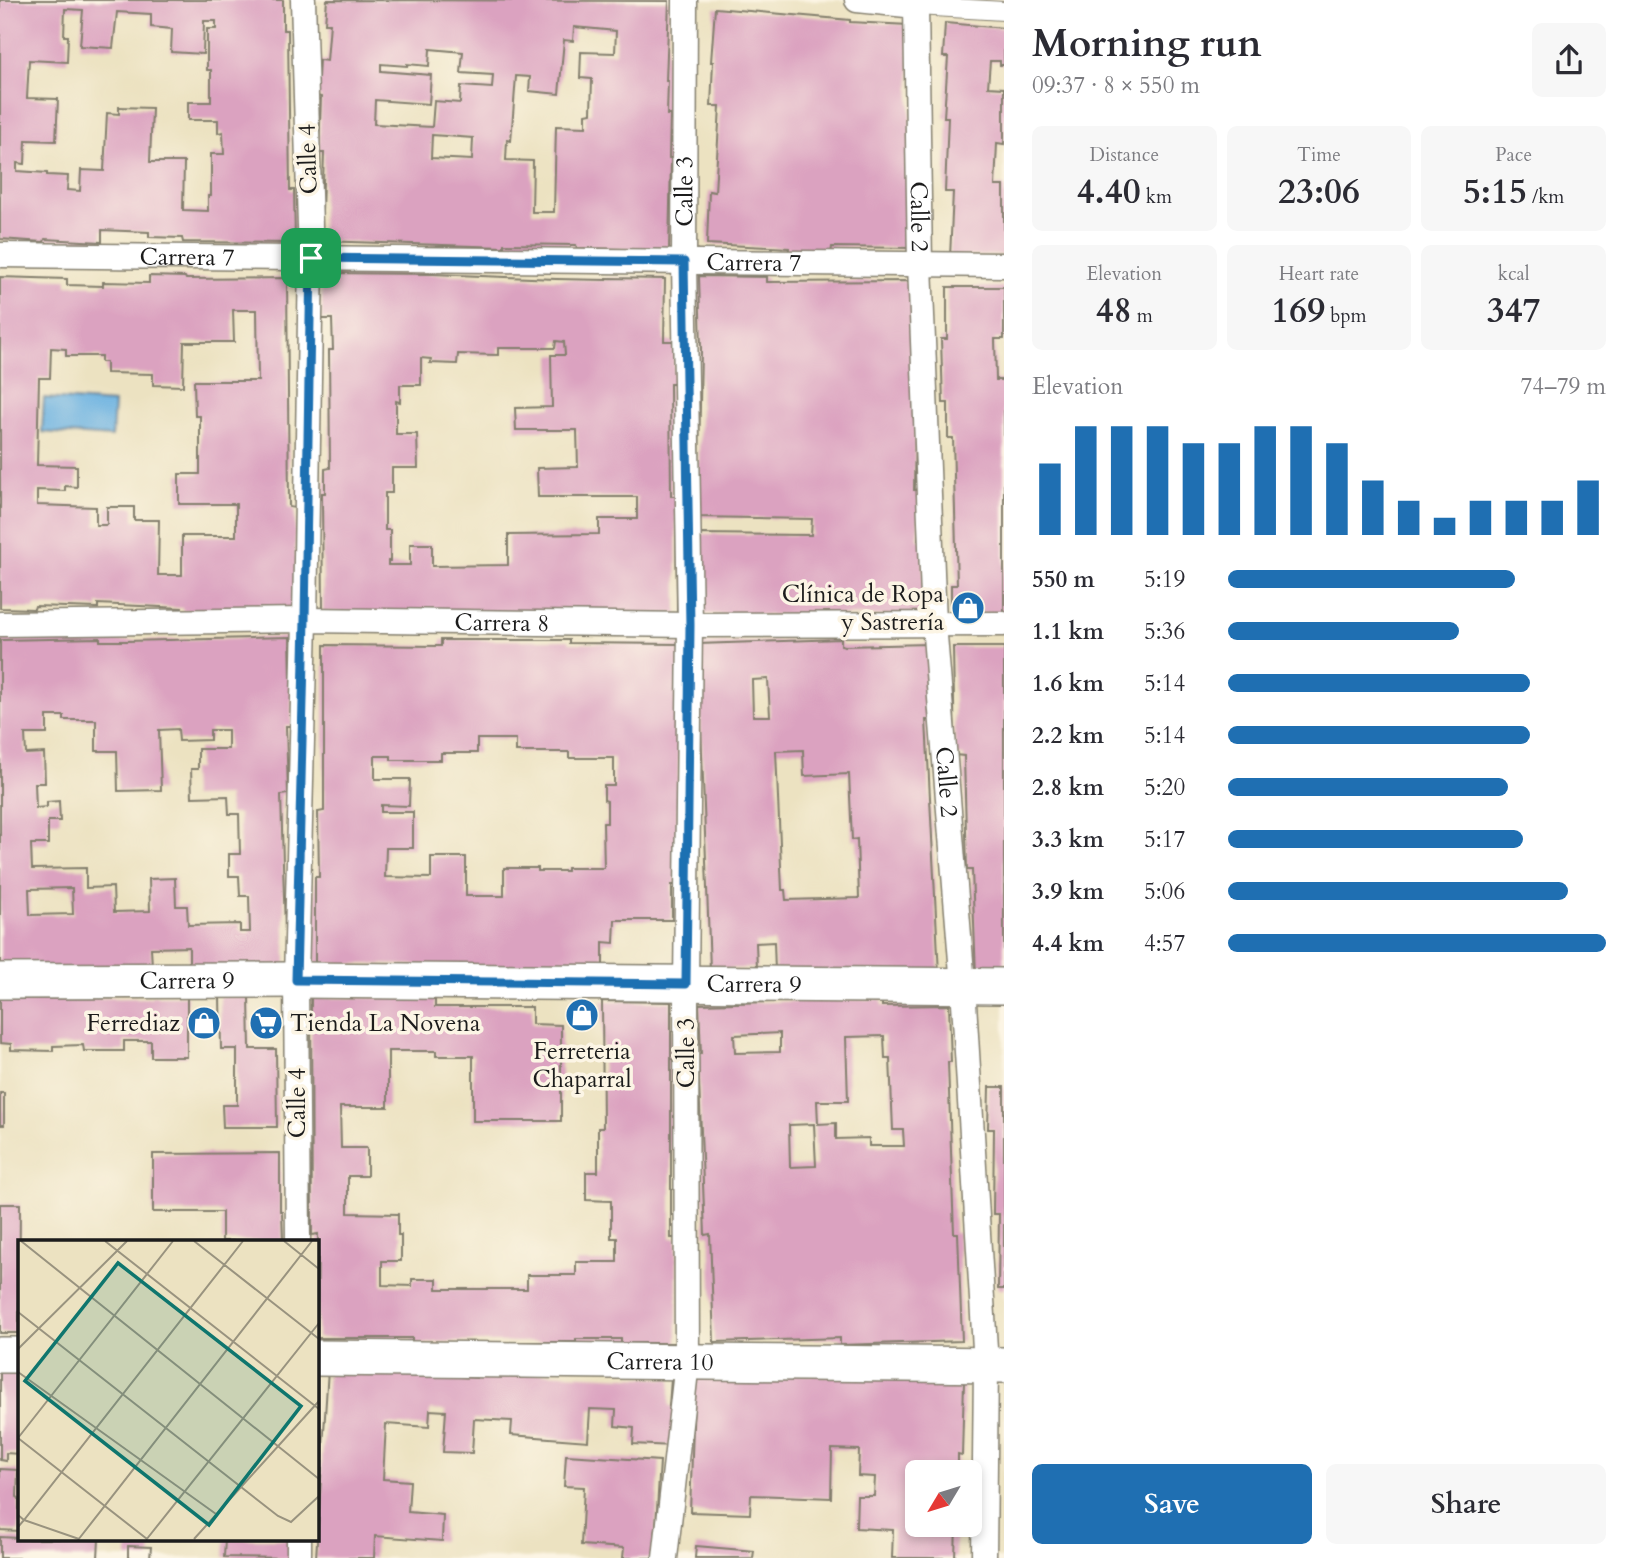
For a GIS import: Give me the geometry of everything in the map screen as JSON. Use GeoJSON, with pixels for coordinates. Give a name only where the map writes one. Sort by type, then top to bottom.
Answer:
{"type":"FeatureCollection","features":[{"type":"Feature","properties":{"kind":"main road","name":"Carrera 9"},"geometry":{"type":"LineString","coordinates":[[0,981],[296,980],[1004,986]]}},
{"type":"Feature","properties":{"kind":"main road"},"geometry":{"type":"LineString","coordinates":[[0,1355],[18,1355]]}},
{"type":"Feature","properties":{"kind":"main road","name":"Carrera 10"},"geometry":{"type":"LineString","coordinates":[[318,1359],[995,1365]]}},
{"type":"Feature","properties":{"kind":"street","name":"Calle 4"},"geometry":{"type":"LineString","coordinates":[[298,1240],[296,980],[311,258],[303,0]]}},
{"type":"Feature","properties":{"kind":"street","name":"Calle 3"},"geometry":{"type":"LineString","coordinates":[[666,1558],[687,1362],[686,984],[690,625],[684,262],[685,0]]}},
{"type":"Feature","properties":{"kind":"street"},"geometry":{"type":"LineString","coordinates":[[857,0],[1004,11]]}},
{"type":"Feature","properties":{"kind":"street","name":"Calle 2"},"geometry":{"type":"LineString","coordinates":[[916,6],[920,264],[934,623],[995,1365],[984,1558]]}},
{"type":"Feature","properties":{"kind":"street","name":"Carrera 7"},"geometry":{"type":"LineString","coordinates":[[0,255],[1004,265]]}},
{"type":"Feature","properties":{"kind":"street","name":"Carrera 8"},"geometry":{"type":"LineString","coordinates":[[0,624],[305,620],[690,625],[1004,624]]}},
{"type":"Feature","properties":{"kind":"street"},"geometry":{"type":"LineString","coordinates":[[299,1540],[299,1558]]}},
{"type":"Feature","properties":{"kind":"water"},"geometry":{"type":"Polygon","coordinates":[[[44,398],[114,403],[112,437],[42,432],[44,398]]]}},
{"type":"Feature","properties":{"kind":"building"},"geometry":{"type":"Polygon","coordinates":[[[0,0],[283,0],[283,30],[288,30],[290,190],[294,190],[295,243],[183,242],[182,238],[149,237],[149,232],[102,230],[102,242],[0,239],[0,0]],[[65,9],[67,62],[29,60],[27,98],[58,99],[56,141],[26,140],[25,164],[17,163],[17,171],[68,176],[67,190],[80,191],[81,170],[104,171],[107,113],[119,114],[119,107],[152,108],[150,162],[184,162],[183,210],[208,211],[208,196],[211,196],[211,154],[224,154],[223,132],[218,133],[218,120],[188,120],[188,102],[211,102],[211,70],[207,70],[207,29],[216,29],[216,21],[204,21],[203,54],[171,52],[172,29],[151,27],[151,14],[117,12],[113,48],[80,46],[83,10],[65,9]]]}},
{"type":"Feature","properties":{"kind":"building"},"geometry":{"type":"Polygon","coordinates":[[[327,0],[669,1],[666,81],[671,158],[669,250],[577,248],[576,245],[504,244],[504,247],[321,241],[324,153],[319,153],[321,97],[317,96],[319,60],[327,61],[330,23],[325,23],[327,0]],[[574,27],[573,41],[564,40],[559,94],[529,91],[530,77],[516,76],[511,141],[507,140],[506,160],[533,161],[532,212],[554,212],[556,126],[586,127],[586,114],[591,113],[592,79],[580,78],[581,52],[615,53],[616,31],[574,27]],[[430,49],[429,66],[381,64],[381,71],[431,75],[429,104],[375,100],[374,124],[432,127],[434,101],[460,103],[461,86],[492,88],[493,75],[461,73],[463,52],[430,49]],[[432,135],[431,158],[472,160],[473,138],[432,135]]]}},
{"type":"Feature","properties":{"kind":"building"},"geometry":{"type":"Polygon","coordinates":[[[715,8],[850,22],[909,25],[912,248],[832,247],[831,253],[707,244],[709,191],[715,192],[720,106],[711,106],[715,8]]]}},
{"type":"Feature","properties":{"kind":"building"},"geometry":{"type":"Polygon","coordinates":[[[945,23],[1004,28],[1004,65],[1000,65],[1000,61],[990,61],[988,87],[1004,88],[1004,144],[997,143],[995,186],[1004,186],[1004,255],[950,257],[953,192],[945,192],[948,117],[944,117],[948,57],[943,57],[945,23]]]}},
{"type":"Feature","properties":{"kind":"building"},"geometry":{"type":"Polygon","coordinates":[[[322,273],[665,279],[664,341],[674,341],[674,384],[670,384],[671,496],[676,496],[677,614],[323,612],[322,493],[325,493],[325,469],[330,468],[329,350],[333,350],[332,319],[322,319],[322,273]],[[556,341],[555,348],[498,348],[498,355],[458,354],[457,364],[430,363],[431,359],[421,358],[421,385],[400,385],[400,402],[396,401],[396,434],[417,434],[418,468],[392,468],[392,493],[385,493],[385,530],[390,530],[388,565],[410,565],[410,544],[432,544],[432,566],[508,565],[508,535],[599,534],[599,519],[637,519],[637,497],[538,497],[537,468],[578,467],[577,430],[516,430],[515,408],[552,407],[551,355],[565,355],[564,342],[556,341]]]}},
{"type":"Feature","properties":{"kind":"building"},"geometry":{"type":"Polygon","coordinates":[[[149,276],[186,279],[287,278],[289,507],[295,508],[296,614],[183,611],[182,608],[98,604],[98,608],[0,608],[0,277],[67,279],[67,285],[103,286],[103,282],[149,283],[149,276]],[[233,310],[234,342],[184,342],[183,386],[153,385],[153,374],[106,373],[106,362],[101,362],[101,356],[66,356],[66,349],[51,348],[50,378],[39,378],[37,465],[77,466],[77,487],[65,486],[65,491],[37,490],[37,505],[96,507],[96,525],[107,525],[107,507],[134,507],[134,520],[159,520],[158,575],[182,575],[182,536],[236,536],[236,504],[179,504],[179,474],[200,474],[200,416],[195,416],[194,381],[258,381],[257,310],[233,310]]]}},
{"type":"Feature","properties":{"kind":"building"},"geometry":{"type":"Polygon","coordinates":[[[699,276],[767,277],[767,282],[912,281],[914,490],[919,490],[918,540],[924,540],[923,616],[698,614],[698,534],[811,535],[812,519],[698,517],[701,349],[699,276]]]}},
{"type":"Feature","properties":{"kind":"building"},"geometry":{"type":"Polygon","coordinates":[[[947,287],[1004,287],[1004,339],[995,339],[996,380],[1004,380],[1004,613],[951,613],[951,585],[957,585],[953,438],[948,438],[948,403],[943,403],[941,339],[947,339],[947,287]]]}},
{"type":"Feature","properties":{"kind":"building"},"geometry":{"type":"Polygon","coordinates":[[[290,637],[292,726],[286,726],[288,794],[281,795],[286,966],[189,968],[189,947],[151,948],[152,966],[0,975],[0,640],[100,638],[100,641],[290,637]],[[47,716],[47,734],[25,734],[26,754],[44,753],[45,783],[35,783],[36,808],[47,807],[47,802],[59,801],[60,821],[48,821],[48,844],[31,844],[32,869],[86,868],[86,888],[113,887],[114,912],[150,911],[149,879],[175,878],[176,906],[187,906],[188,925],[240,924],[240,932],[250,932],[249,896],[240,896],[239,876],[229,876],[229,854],[240,854],[239,814],[229,814],[228,796],[192,797],[191,769],[198,769],[198,749],[228,749],[228,730],[210,730],[210,740],[179,741],[178,729],[159,730],[161,790],[118,791],[117,751],[96,751],[96,720],[64,720],[64,716],[47,716]],[[72,888],[29,889],[30,915],[73,914],[72,888]]]}},
{"type":"Feature","properties":{"kind":"building"},"geometry":{"type":"Polygon","coordinates":[[[841,639],[841,645],[845,646],[928,644],[929,720],[926,720],[939,974],[775,971],[774,942],[756,943],[757,968],[710,969],[698,644],[841,639]],[[768,679],[752,680],[753,716],[770,716],[768,679]],[[803,750],[776,751],[782,890],[785,890],[786,900],[859,898],[857,839],[852,840],[849,774],[804,776],[803,750]]]}},
{"type":"Feature","properties":{"kind":"building"},"geometry":{"type":"Polygon","coordinates":[[[441,640],[569,640],[569,643],[681,644],[676,885],[672,885],[672,920],[615,920],[614,943],[603,942],[603,969],[315,963],[315,877],[319,877],[318,812],[324,811],[324,645],[441,646],[441,640]],[[477,739],[477,753],[441,753],[441,760],[391,760],[391,756],[375,756],[375,779],[410,779],[409,806],[381,805],[381,812],[413,812],[413,848],[386,848],[385,877],[431,878],[431,857],[466,857],[466,896],[504,896],[504,868],[567,871],[567,868],[604,868],[603,823],[607,823],[607,801],[604,800],[604,786],[614,786],[614,758],[569,758],[569,752],[516,752],[516,739],[477,739]]]}},
{"type":"Feature","properties":{"kind":"building"},"geometry":{"type":"Polygon","coordinates":[[[953,647],[1004,647],[1004,975],[976,976],[972,870],[967,870],[964,756],[955,755],[953,647]]]}},
{"type":"Feature","properties":{"kind":"building"},"geometry":{"type":"Polygon","coordinates":[[[187,996],[187,1057],[151,1057],[151,1041],[124,1041],[124,1051],[84,1051],[83,1045],[53,1046],[53,1051],[11,1050],[11,1044],[0,1043],[0,999],[187,996]]]}},
{"type":"Feature","properties":{"kind":"building"},"geometry":{"type":"Polygon","coordinates":[[[220,996],[249,996],[250,1049],[276,1049],[277,1127],[223,1127],[222,1105],[237,1105],[237,1049],[221,1049],[220,996]]]}},
{"type":"Feature","properties":{"kind":"building"},"geometry":{"type":"Polygon","coordinates":[[[311,998],[435,998],[435,1007],[532,1007],[532,1024],[561,1025],[561,1121],[473,1121],[473,1056],[436,1056],[436,1051],[388,1051],[388,1107],[340,1107],[341,1148],[367,1148],[367,1176],[348,1176],[348,1213],[398,1214],[401,1261],[382,1261],[382,1285],[412,1286],[412,1279],[437,1279],[437,1289],[527,1289],[527,1275],[576,1275],[576,1262],[617,1262],[617,1238],[611,1238],[611,1201],[586,1200],[586,1172],[598,1172],[598,1128],[603,1128],[602,1001],[671,1002],[671,1238],[677,1238],[677,1343],[621,1343],[621,1339],[576,1339],[576,1342],[437,1342],[412,1346],[412,1338],[318,1338],[318,1234],[312,1235],[311,998]]]}},
{"type":"Feature","properties":{"kind":"building"},"geometry":{"type":"Polygon","coordinates":[[[882,999],[882,1006],[949,1005],[951,1062],[948,1062],[954,1233],[958,1233],[962,1341],[840,1345],[840,1338],[714,1342],[710,1234],[705,1235],[698,1054],[701,1054],[699,1004],[882,999]],[[780,1033],[734,1035],[735,1053],[780,1052],[780,1033]],[[884,1036],[846,1037],[848,1101],[817,1101],[818,1124],[836,1123],[836,1139],[869,1138],[869,1146],[904,1146],[903,1130],[893,1130],[890,1058],[885,1058],[884,1036]],[[814,1124],[789,1125],[790,1167],[816,1166],[814,1124]]]}},
{"type":"Feature","properties":{"kind":"building"},"geometry":{"type":"Polygon","coordinates":[[[989,1087],[1004,1087],[1004,1289],[998,1289],[999,1214],[993,1214],[994,1129],[988,1129],[989,1087]]]}},
{"type":"Feature","properties":{"kind":"building"},"geometry":{"type":"Polygon","coordinates":[[[0,1093],[4,1093],[4,1125],[0,1125],[0,1093]]]}},
{"type":"Feature","properties":{"kind":"building"},"geometry":{"type":"Polygon","coordinates":[[[280,1153],[283,1240],[222,1240],[222,1212],[153,1212],[153,1154],[280,1153]]]}},
{"type":"Feature","properties":{"kind":"building"},"geometry":{"type":"Polygon","coordinates":[[[0,1204],[20,1204],[18,1333],[0,1333],[0,1204]]]}},
{"type":"Feature","properties":{"kind":"building"},"geometry":{"type":"Polygon","coordinates":[[[0,1368],[18,1368],[18,1454],[6,1453],[6,1461],[0,1460],[0,1368]]]}},
{"type":"Feature","properties":{"kind":"building"},"geometry":{"type":"Polygon","coordinates":[[[328,1369],[476,1378],[477,1370],[671,1379],[669,1406],[675,1406],[673,1446],[633,1444],[634,1428],[615,1426],[616,1410],[590,1409],[588,1441],[511,1435],[512,1421],[474,1419],[472,1453],[443,1452],[446,1411],[430,1410],[429,1427],[386,1424],[383,1479],[410,1481],[408,1512],[443,1515],[442,1541],[375,1536],[374,1558],[316,1558],[328,1369]]]}},
{"type":"Feature","properties":{"kind":"building"},"geometry":{"type":"Polygon","coordinates":[[[695,1370],[964,1381],[962,1455],[958,1454],[958,1460],[905,1460],[905,1537],[956,1537],[955,1558],[892,1558],[893,1530],[856,1528],[857,1496],[874,1496],[875,1477],[858,1476],[859,1450],[832,1449],[831,1498],[751,1495],[750,1514],[690,1512],[695,1370]]]}},
{"type":"Feature","properties":{"kind":"building"},"geometry":{"type":"Polygon","coordinates":[[[566,1455],[660,1461],[654,1558],[623,1558],[624,1548],[581,1545],[584,1487],[564,1486],[566,1455]]]}},
{"type":"Feature","properties":{"kind":"building"},"geometry":{"type":"Polygon","coordinates":[[[0,1469],[18,1470],[18,1531],[0,1530],[0,1469]]]}},
{"type":"Feature","properties":{"kind":"building"},"geometry":{"type":"Polygon","coordinates":[[[0,1537],[18,1540],[99,1540],[98,1558],[0,1558],[0,1537]]]}},
{"type":"Feature","properties":{"kind":"building"},"geometry":{"type":"Polygon","coordinates":[[[225,1540],[291,1540],[290,1558],[224,1557],[225,1540]]]}},
{"type":"Feature","properties":{"kind":"building"},"geometry":{"type":"Polygon","coordinates":[[[128,1546],[151,1547],[150,1558],[128,1558],[128,1546]]]}},
{"type":"Feature","properties":{"kind":"building"},"geometry":{"type":"Polygon","coordinates":[[[696,1546],[754,1551],[753,1558],[695,1558],[696,1546]]]}},
{"type":"Feature","properties":{"kind":"place","name":"Clínica de Ropa y Sastrería"},"geometry":{"type":"Point","coordinates":[968,608]}},
{"type":"Feature","properties":{"kind":"place","name":"Ferreteria Chaparral"},"geometry":{"type":"Point","coordinates":[582,1015]}},
{"type":"Feature","properties":{"kind":"place","name":"Ferrediaz"},"geometry":{"type":"Point","coordinates":[204,1023]}},
{"type":"Feature","properties":{"kind":"place","name":"Tienda La Novena"},"geometry":{"type":"Point","coordinates":[266,1023]}},
{"type":"Feature","properties":{"kind":"route"},"geometry":{"type":"LineString","coordinates":[[311,258],[684,262],[690,625],[686,984],[296,980],[311,258]]}}]}
